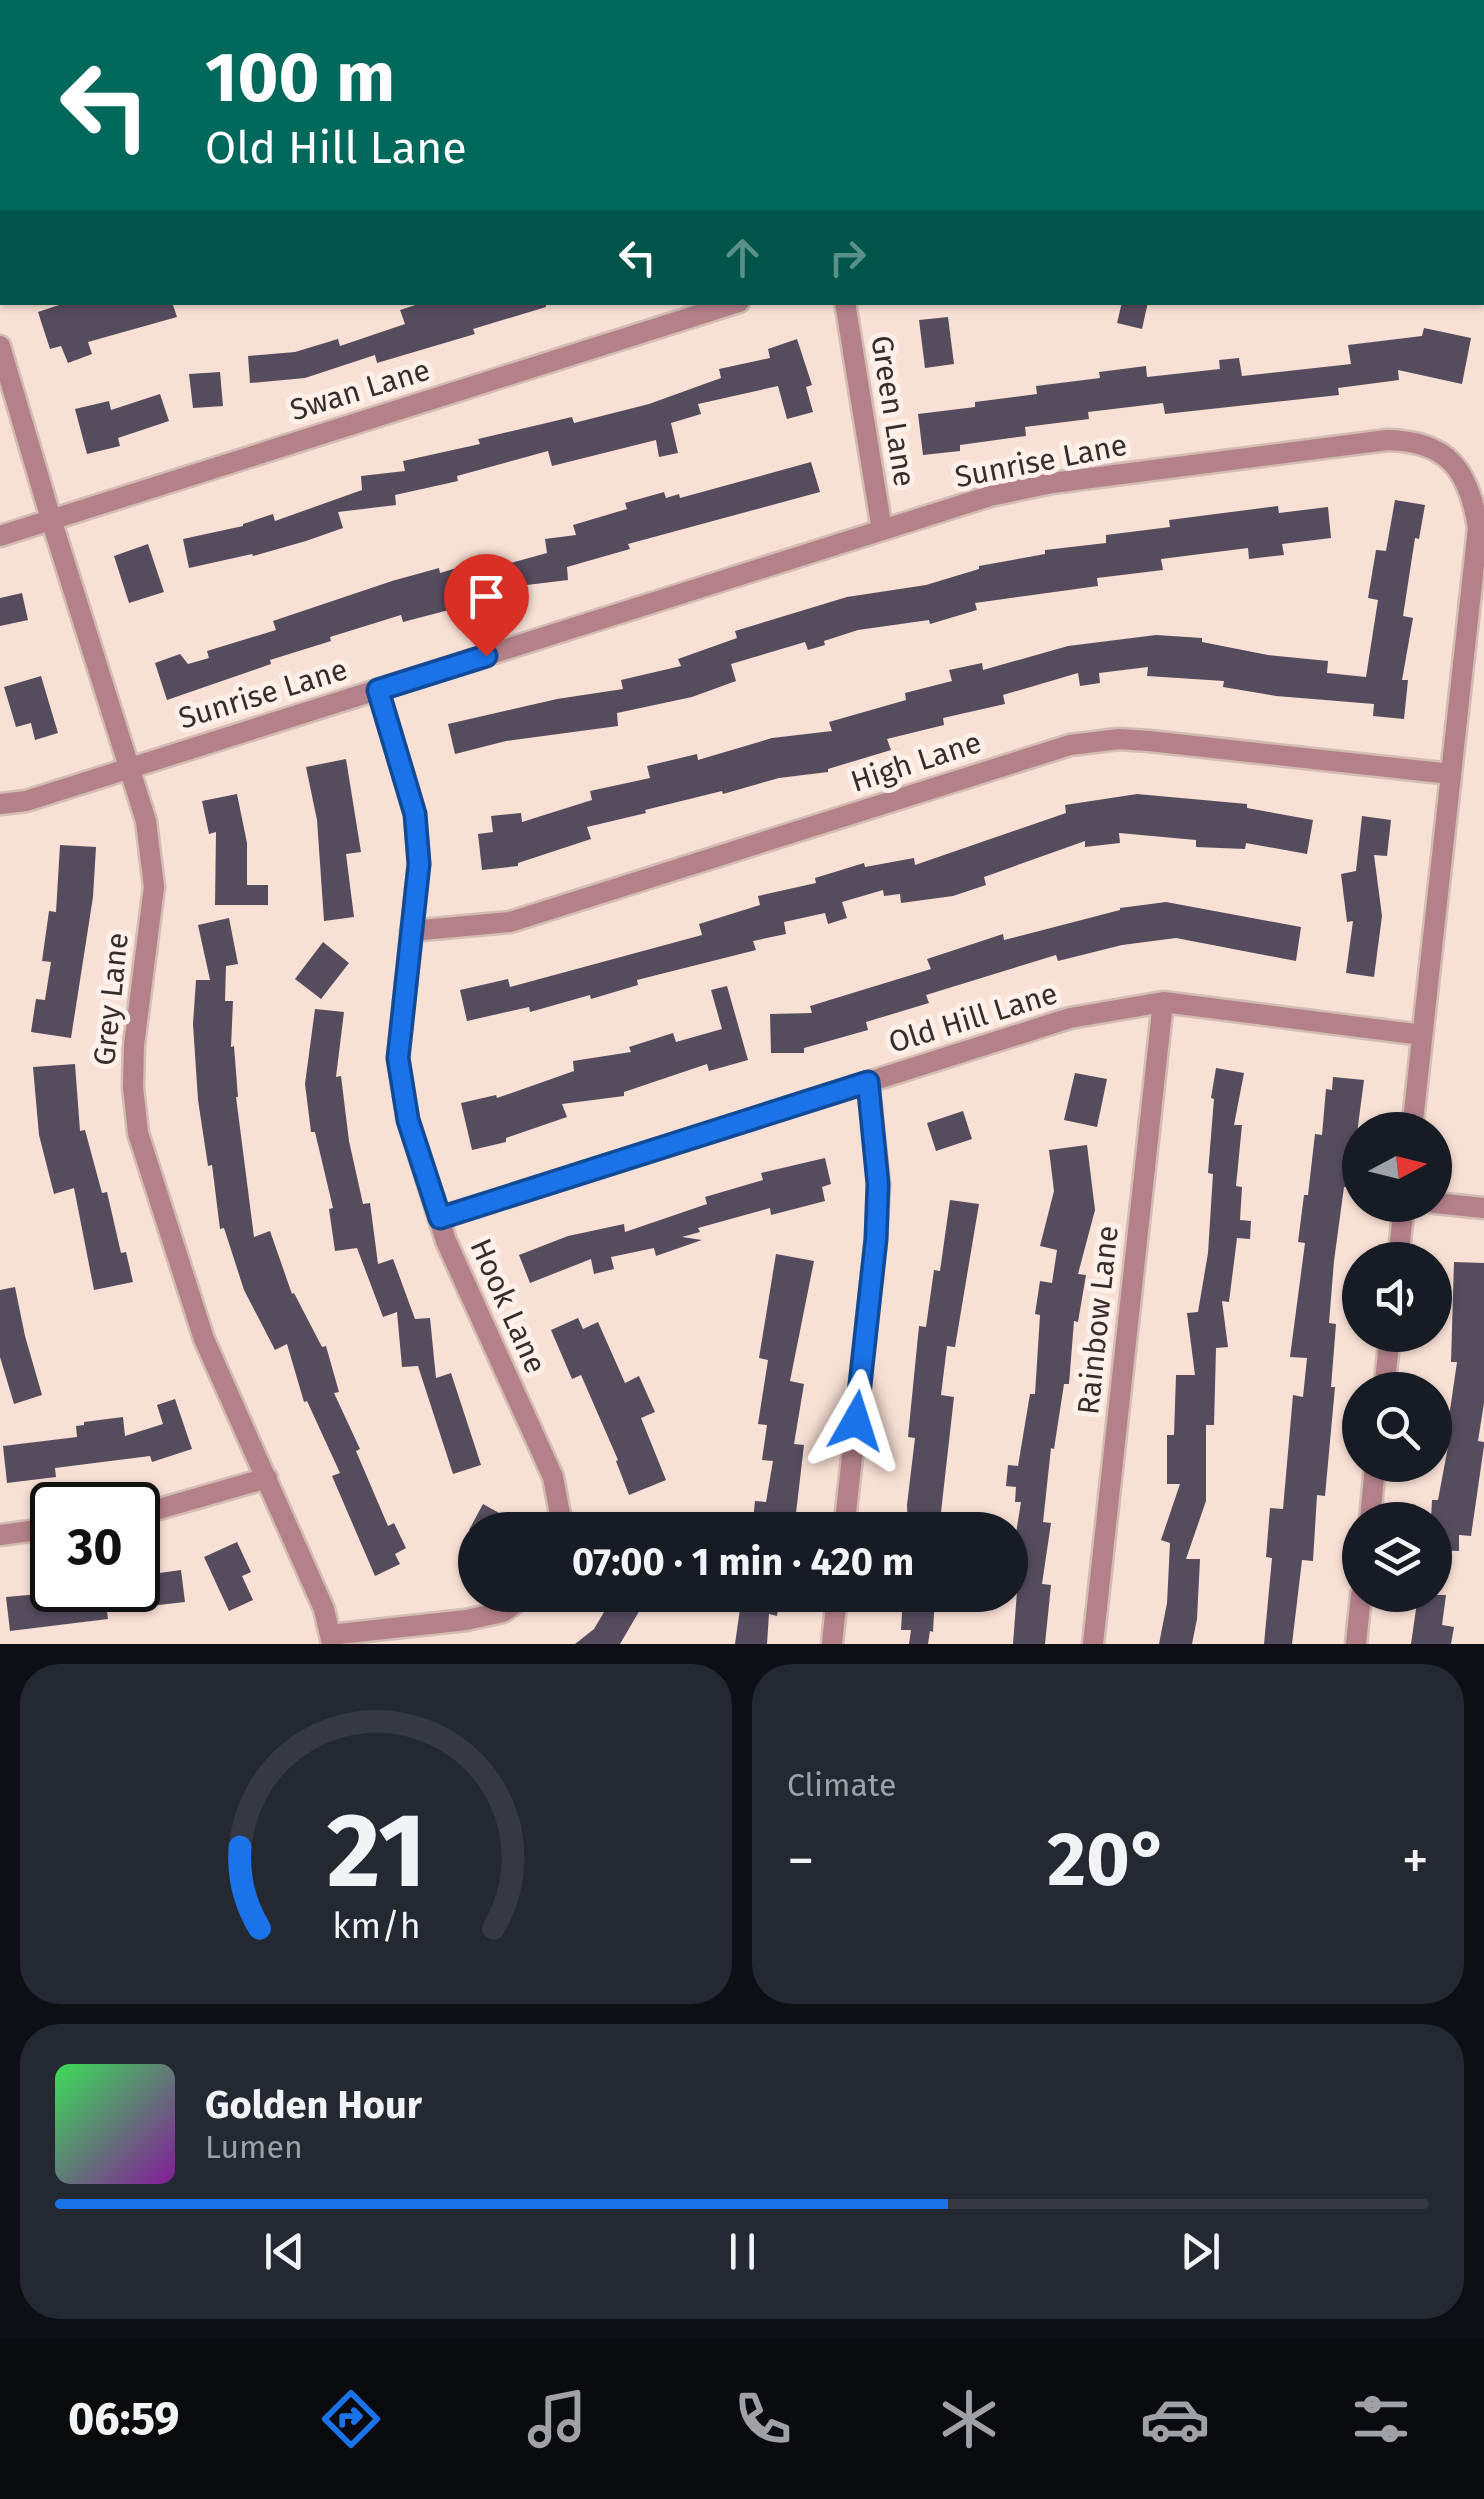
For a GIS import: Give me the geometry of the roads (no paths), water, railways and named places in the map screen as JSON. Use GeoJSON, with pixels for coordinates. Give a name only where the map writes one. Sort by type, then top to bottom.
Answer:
{"type":"FeatureCollection","features":[{"type":"Feature","properties":{"kind":"street","name":"Swan Lane"},"geometry":{"type":"LineString","coordinates":[[0,536],[730,305]]}},
{"type":"Feature","properties":{"kind":"street","name":"Green Lane"},"geometry":{"type":"LineString","coordinates":[[845,305],[882,530]]}},
{"type":"Feature","properties":{"kind":"street","name":"Grey Lane"},"geometry":{"type":"LineString","coordinates":[[0,346],[50,520],[146,821],[154,887],[134,1045],[138,1132],[204,1339],[324,1608],[331,1640]]}},
{"type":"Feature","properties":{"kind":"street","name":"Sunrise Lane"},"geometry":{"type":"LineString","coordinates":[[0,804],[26,801],[990,496],[1052,483],[1412,440],[1449,458],[1464,477],[1474,501],[1478,528],[1414,1112]]}},
{"type":"Feature","properties":{"kind":"street","name":"Hook Lane"},"geometry":{"type":"LineString","coordinates":[[378,690],[415,814],[419,864],[398,1058],[408,1120],[466,1289],[553,1477],[560,1512]]}},
{"type":"Feature","properties":{"kind":"street","name":"High Lane"},"geometry":{"type":"LineString","coordinates":[[411,931],[510,922],[1070,745],[1119,739],[1149,741],[1451,774]]}},
{"type":"Feature","properties":{"kind":"street","name":"Old Hill Lane"},"geometry":{"type":"LineString","coordinates":[[440,1218],[1070,1018],[1163,1002],[1422,1034]]}},
{"type":"Feature","properties":{"kind":"street","name":"Rainbow Lane"},"geometry":{"type":"LineString","coordinates":[[1093,1644],[1163,1002]]}},
{"type":"Feature","properties":{"kind":"street"},"geometry":{"type":"LineString","coordinates":[[846,1512],[876,1239],[878,1184],[868,1082]]}},
{"type":"Feature","properties":{"kind":"street"},"geometry":{"type":"LineString","coordinates":[[1452,1205],[1484,1208]]}},
{"type":"Feature","properties":{"kind":"street"},"geometry":{"type":"LineString","coordinates":[[160,1509],[267,1478]]}},
{"type":"Feature","properties":{"kind":"street"},"geometry":{"type":"LineString","coordinates":[[0,1535],[30,1531]]}},
{"type":"Feature","properties":{"kind":"street"},"geometry":{"type":"LineString","coordinates":[[331,1640],[503,1612]]}},
{"type":"Feature","properties":{"kind":"street"},"geometry":{"type":"LineString","coordinates":[[832,1644],[835,1612]]}},
{"type":"Feature","properties":{"kind":"street"},"geometry":{"type":"LineString","coordinates":[[1356,1644],[1359,1612]]}}]}
